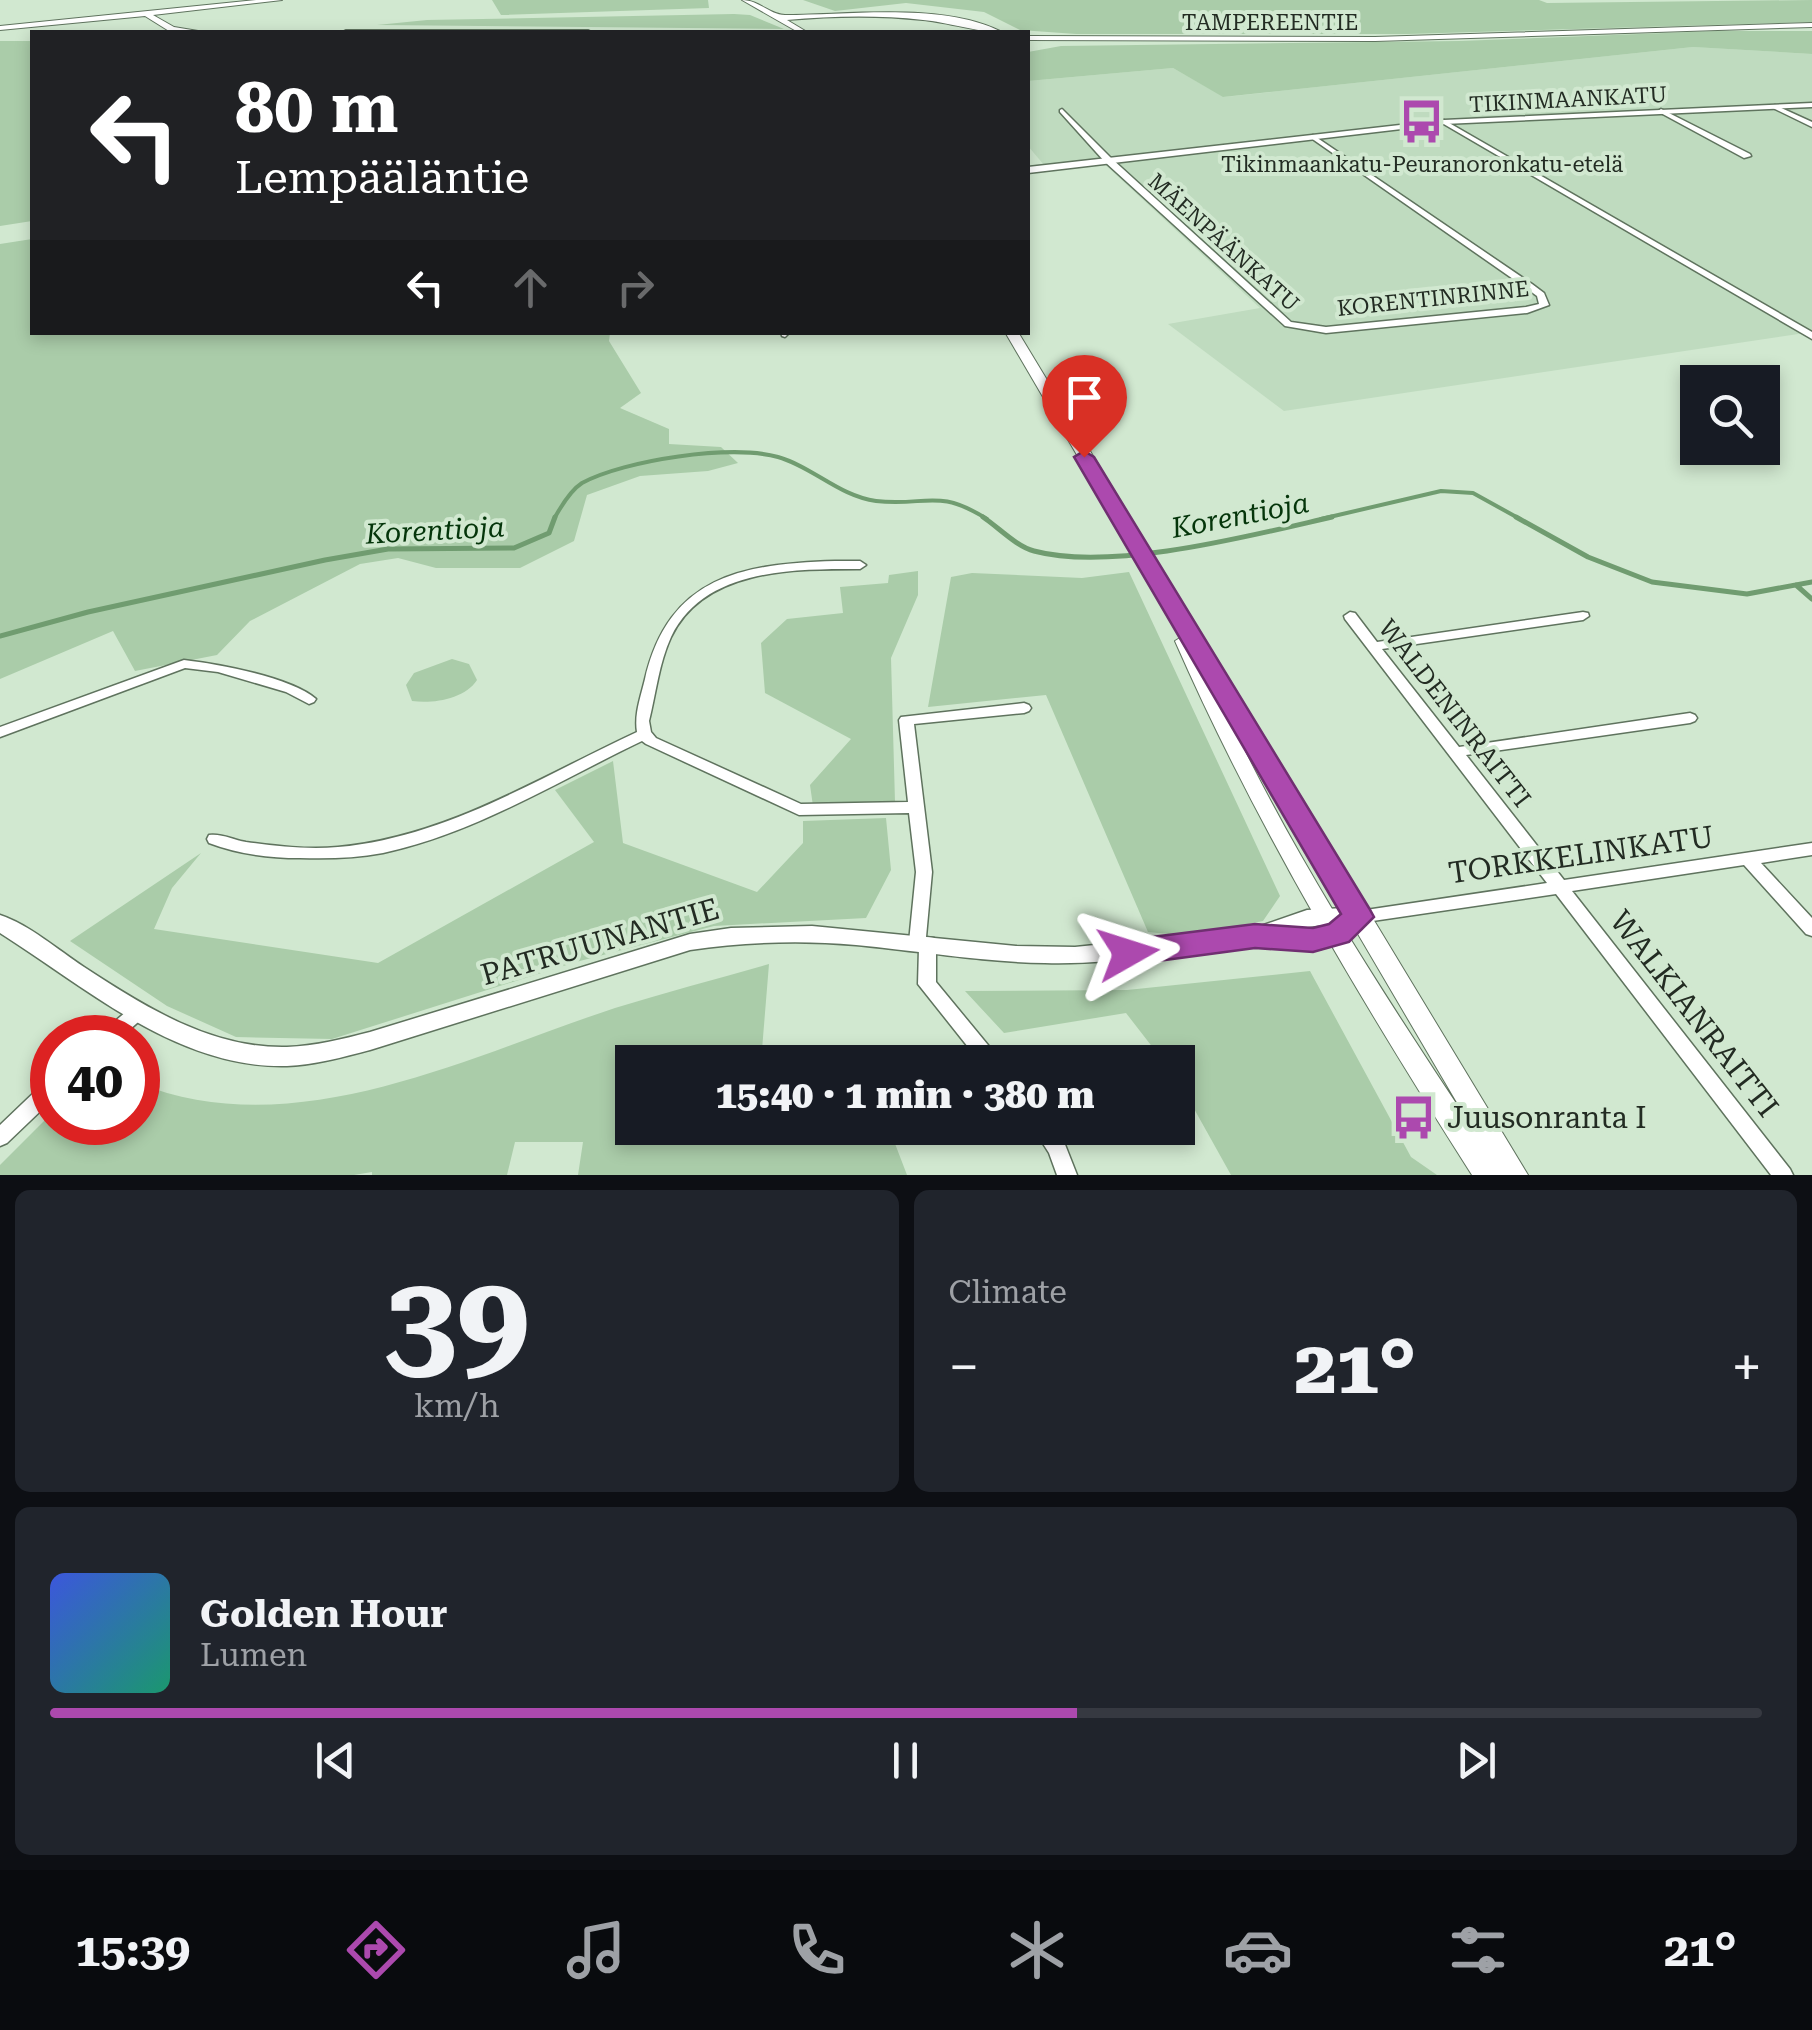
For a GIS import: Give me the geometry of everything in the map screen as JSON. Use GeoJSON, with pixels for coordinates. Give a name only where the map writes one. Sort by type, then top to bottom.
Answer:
{"type":"FeatureCollection","features":[{"type":"Feature","properties":{"kind":"main road"},"geometry":{"type":"LineString","coordinates":[[0,28],[156,18],[278,0]]}},
{"type":"Feature","properties":{"kind":"main road"},"geometry":{"type":"LineString","coordinates":[[746,0],[800,30]]}},
{"type":"Feature","properties":{"kind":"main road"},"geometry":{"type":"LineString","coordinates":[[156,18],[194,30]]}},
{"type":"Feature","properties":{"kind":"main road"},"geometry":{"type":"LineString","coordinates":[[782,20],[938,18],[983,29]]}},
{"type":"Feature","properties":{"kind":"main road","name":"TAMPEREENTIE"},"geometry":{"type":"LineString","coordinates":[[1030,39],[1408,38],[1812,25]]}},
{"type":"Feature","properties":{"kind":"main road"},"geometry":{"type":"LineString","coordinates":[[1030,39],[1072,39]]}},
{"type":"Feature","properties":{"kind":"main road"},"geometry":{"type":"LineString","coordinates":[[1013,335],[1164,595],[1514,1175]]}},
{"type":"Feature","properties":{"kind":"main road"},"geometry":{"type":"LineString","coordinates":[[1164,595],[1233,746],[1326,913],[1487,1175]]}},
{"type":"Feature","properties":{"kind":"street","name":"TIKINMAANKATU"},"geometry":{"type":"LineString","coordinates":[[1030,170],[1444,122],[1812,105]]}},
{"type":"Feature","properties":{"kind":"street"},"geometry":{"type":"LineString","coordinates":[[1774,106],[1812,125]]}},
{"type":"Feature","properties":{"kind":"street","name":"MÄENPÄÄNKATU"},"geometry":{"type":"LineString","coordinates":[[1062,112],[1278,318],[1299,328],[1326,330]]}},
{"type":"Feature","properties":{"kind":"street"},"geometry":{"type":"LineString","coordinates":[[1661,112],[1747,156]]}},
{"type":"Feature","properties":{"kind":"street"},"geometry":{"type":"LineString","coordinates":[[1444,122],[1812,336]]}},
{"type":"Feature","properties":{"kind":"street","name":"KORENTINRINNE"},"geometry":{"type":"LineString","coordinates":[[1313,137],[1529,286],[1541,295],[1544,305],[1326,330]]}},
{"type":"Feature","properties":{"kind":"street"},"geometry":{"type":"LineString","coordinates":[[860,565],[742,574],[690,604],[670,626],[642,721],[644,734],[651,741],[799,810],[914,807]]}},
{"type":"Feature","properties":{"kind":"street","name":"WALDENINRAITTI"},"geometry":{"type":"LineString","coordinates":[[1350,616],[1560,886]]}},
{"type":"Feature","properties":{"kind":"street"},"geometry":{"type":"LineString","coordinates":[[1374,646],[1583,616]]}},
{"type":"Feature","properties":{"kind":"street"},"geometry":{"type":"LineString","coordinates":[[0,732],[184,664],[219,668],[291,689],[309,699]]}},
{"type":"Feature","properties":{"kind":"street"},"geometry":{"type":"LineString","coordinates":[[977,1045],[927,984],[924,872],[906,720],[1024,708]]}},
{"type":"Feature","properties":{"kind":"street"},"geometry":{"type":"LineString","coordinates":[[1456,752],[1690,718]]}},
{"type":"Feature","properties":{"kind":"street"},"geometry":{"type":"LineString","coordinates":[[215,839],[236,847],[320,855],[348,853],[440,833],[476,819],[644,734]]}},
{"type":"Feature","properties":{"kind":"street","name":"TORKKELINKATU"},"geometry":{"type":"LineString","coordinates":[[1358,917],[1812,849]]}},
{"type":"Feature","properties":{"kind":"street"},"geometry":{"type":"LineString","coordinates":[[1748,858],[1812,929]]}},
{"type":"Feature","properties":{"kind":"street","name":"WALKIANRAITTI"},"geometry":{"type":"LineString","coordinates":[[1560,886],[1784,1175]]}},
{"type":"Feature","properties":{"kind":"street","name":"PATRUUNANTIE"},"geometry":{"type":"LineString","coordinates":[[1255,936],[1301,916],[1326,913],[1358,917]]}},
{"type":"Feature","properties":{"kind":"street"},"geometry":{"type":"LineString","coordinates":[[1338,934],[1358,917]]}},
{"type":"Feature","properties":{"kind":"street","name":"PATRUUNANTIE"},"geometry":{"type":"LineString","coordinates":[[0,923],[184,1037],[226,1051],[274,1056],[318,1054],[690,942],[731,934],[782,932],[923,942],[1016,954],[1084,956],[1255,936],[1313,940],[1338,934]]}},
{"type":"Feature","properties":{"kind":"street"},"geometry":{"type":"LineString","coordinates":[[134,1015],[139,1011]]}},
{"type":"Feature","properties":{"kind":"street"},"geometry":{"type":"LineString","coordinates":[[0,1137],[30,1109]]}},
{"type":"Feature","properties":{"kind":"street"},"geometry":{"type":"LineString","coordinates":[[1056,1145],[1067,1175]]}},
{"type":"Feature","properties":{"kind":"shaded area"},"geometry":{"type":"Polygon","coordinates":[[[492,0],[708,0],[709,8],[501,15],[492,0]]]}},
{"type":"Feature","properties":{"kind":"shaded area"},"geometry":{"type":"Polygon","coordinates":[[[803,0],[1812,0],[1812,22],[1408,34],[1076,34],[1020,30],[984,12],[906,3],[835,11],[803,0]]]}},
{"type":"Feature","properties":{"kind":"shaded area"},"geometry":{"type":"Polygon","coordinates":[[[750,15],[784,29],[377,25],[427,20],[750,15]]]}},
{"type":"Feature","properties":{"kind":"shaded area"},"geometry":{"type":"Polygon","coordinates":[[[1812,31],[1812,54],[1693,47],[1223,97],[1173,68],[1030,81],[1030,52],[1061,46],[1812,31]]]}},
{"type":"Feature","properties":{"kind":"shaded area"},"geometry":{"type":"Polygon","coordinates":[[[0,41],[30,41],[30,221],[0,226],[0,41]]]}},
{"type":"Feature","properties":{"kind":"shaded area"},"geometry":{"type":"Polygon","coordinates":[[[1693,47],[1812,54],[1812,332],[1284,411],[1168,324],[1260,308],[1100,160],[1044,165],[1030,148],[1030,81],[1173,68],[1224,97],[1693,47]]]}},
{"type":"Feature","properties":{"kind":"shaded area"},"geometry":{"type":"Polygon","coordinates":[[[30,239],[30,335],[610,335],[609,341],[641,393],[620,408],[669,429],[669,444],[721,447],[738,463],[708,471],[640,476],[587,495],[574,541],[520,568],[436,568],[398,558],[360,564],[250,621],[217,655],[135,671],[113,631],[0,679],[0,244],[30,239]]]}},
{"type":"Feature","properties":{"kind":"shaded area"},"geometry":{"type":"Polygon","coordinates":[[[918,571],[918,595],[891,658],[895,802],[813,806],[810,785],[851,739],[765,693],[761,643],[787,619],[843,613],[840,587],[888,583],[889,575],[918,571]]]}},
{"type":"Feature","properties":{"kind":"shaded area"},"geometry":{"type":"Polygon","coordinates":[[[1129,572],[1280,896],[1263,921],[1188,936],[1148,932],[1046,695],[928,707],[951,577],[972,573],[1082,578],[1129,572]]]}},
{"type":"Feature","properties":{"kind":"shaded area"},"geometry":{"type":"Polygon","coordinates":[[[452,659],[469,664],[477,680],[472,686],[448,699],[412,701],[406,685],[414,673],[452,659]]]}},
{"type":"Feature","properties":{"kind":"shaded area"},"geometry":{"type":"Polygon","coordinates":[[[613,761],[623,843],[757,892],[803,843],[803,821],[886,818],[891,870],[866,918],[714,926],[576,962],[332,1039],[236,1037],[167,1006],[70,941],[201,853],[172,888],[154,929],[378,963],[594,842],[555,790],[613,761]]]}},
{"type":"Feature","properties":{"kind":"shaded area"},"geometry":{"type":"Polygon","coordinates":[[[769,964],[762,1045],[615,1045],[615,1145],[896,1145],[907,1175],[578,1175],[583,1142],[515,1142],[507,1175],[0,1175],[0,1165],[30,1135],[30,1145],[160,1145],[160,1089],[197,1100],[258,1105],[319,1100],[380,1088],[440,1070],[615,1008],[769,964]]]}},
{"type":"Feature","properties":{"kind":"shaded area"},"geometry":{"type":"Polygon","coordinates":[[[1310,971],[1411,1157],[1437,1175],[1231,1175],[1195,1110],[1195,1045],[1151,1045],[1126,1013],[1004,1033],[965,991],[1127,990],[1310,971]]]}},
{"type":"Feature","properties":{"kind":"waterway","name":"Korentioja"},"geometry":{"type":"LineString","coordinates":[[555,518],[578,486],[601,475],[678,456],[734,452],[778,457],[863,498],[943,501],[987,519]]}},
{"type":"Feature","properties":{"kind":"waterway","name":"Korentioja"},"geometry":{"type":"LineString","coordinates":[[1321,519],[1441,491],[1473,493],[1520,519]]}},
{"type":"Feature","properties":{"kind":"waterway","name":"Korentioja"},"geometry":{"type":"LineString","coordinates":[[983,517],[1028,549],[1102,557],[1183,549],[1332,517]]}},
{"type":"Feature","properties":{"kind":"waterway","name":"Korentioja"},"geometry":{"type":"LineString","coordinates":[[1516,517],[1588,557],[1652,582],[1747,594],[1812,582]]}},
{"type":"Feature","properties":{"kind":"waterway","name":"Korentioja"},"geometry":{"type":"LineString","coordinates":[[0,636],[88,612],[388,549],[514,548],[549,533],[555,518]]}},
{"type":"Feature","properties":{"kind":"waterway"},"geometry":{"type":"LineString","coordinates":[[1796,585],[1812,599]]}},
{"type":"Feature","properties":{"kind":"place","name":"Tikinmaankatu-Peuranoronkatu-etelä"},"geometry":{"type":"Point","coordinates":[1422,122]}},
{"type":"Feature","properties":{"kind":"place","name":"Juusonranta I"},"geometry":{"type":"Point","coordinates":[1414,1118]}},
{"type":"Feature","properties":{"kind":"route"},"geometry":{"type":"LineString","coordinates":[[1084,457],[1358,917],[1338,934],[1313,940],[1255,936],[1128,953]]}}]}
